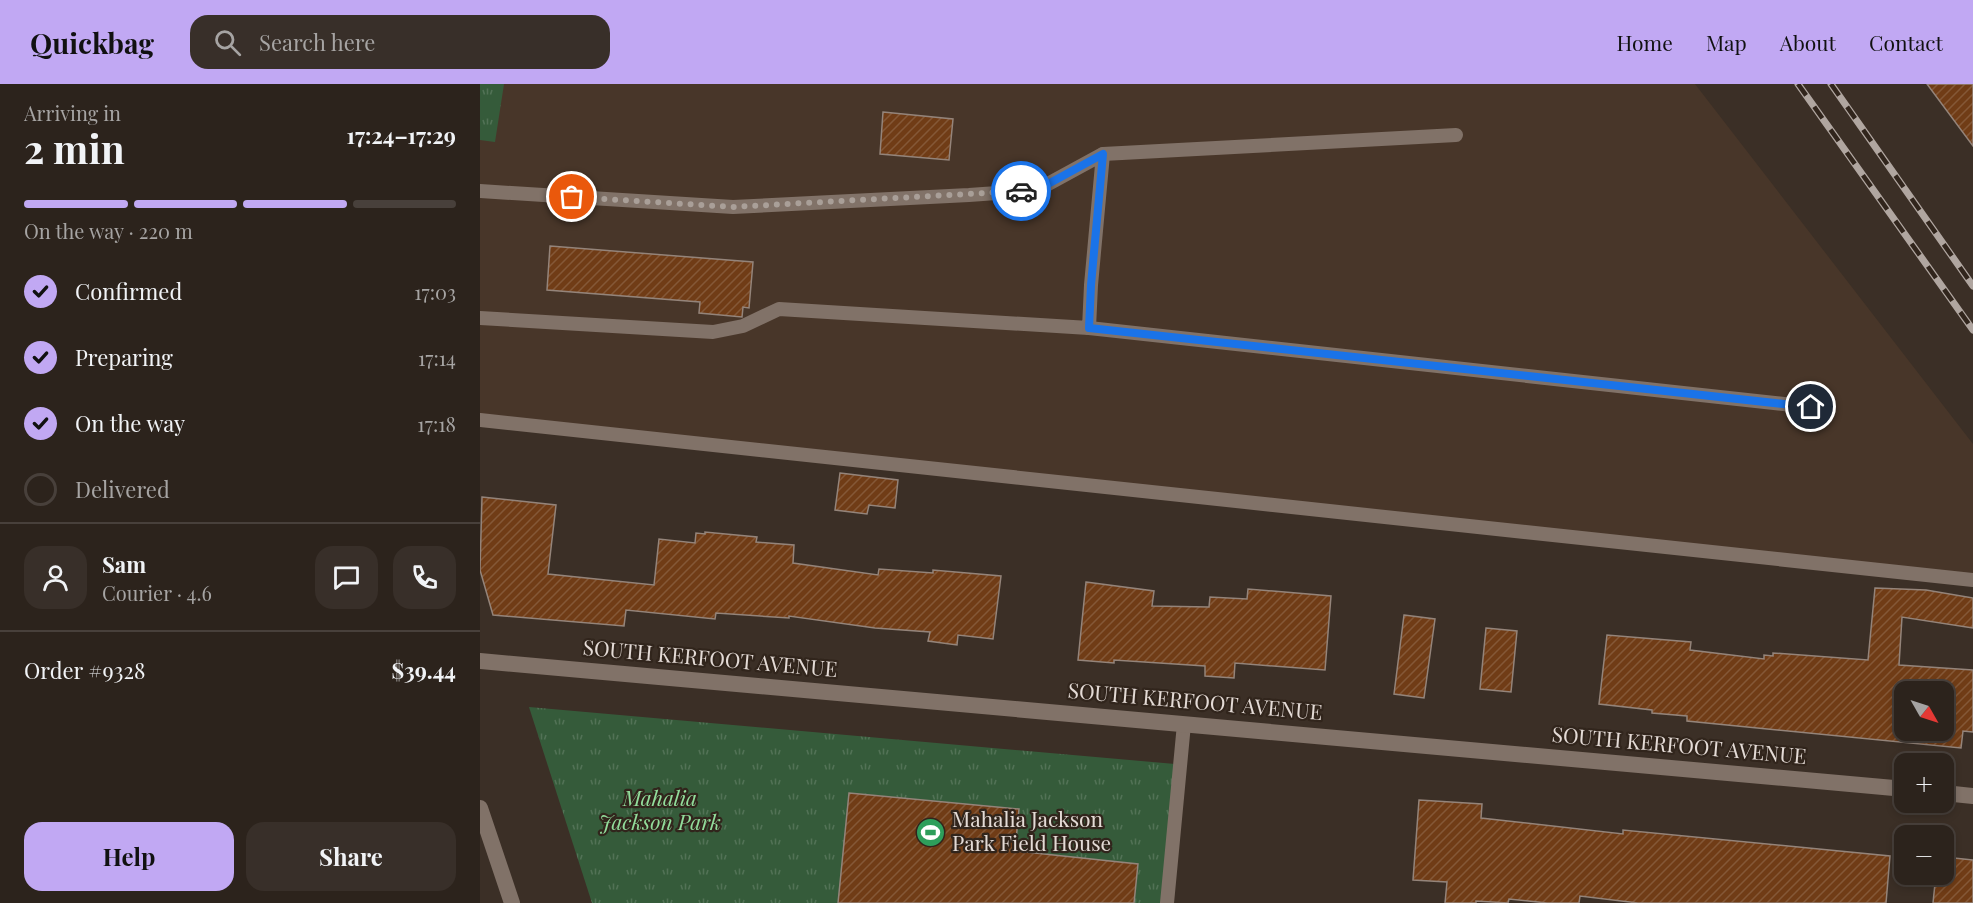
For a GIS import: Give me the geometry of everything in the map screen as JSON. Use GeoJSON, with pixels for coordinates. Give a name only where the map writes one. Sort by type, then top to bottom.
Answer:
{"type":"FeatureCollection","features":[{"type":"Feature","properties":{"kind":"street","name":"SOUTH KERFOOT AVENUE"},"geometry":{"type":"LineString","coordinates":[[480,662],[1894,788]]}},
{"type":"Feature","properties":{"kind":"street"},"geometry":{"type":"LineString","coordinates":[[1954,794],[1973,795]]}},
{"type":"Feature","properties":{"kind":"street"},"geometry":{"type":"LineString","coordinates":[[480,808],[512,903]]}},
{"type":"Feature","properties":{"kind":"lane"},"geometry":{"type":"LineString","coordinates":[[480,191],[733,207],[1037,190],[1103,154],[1456,135]]}},
{"type":"Feature","properties":{"kind":"lane"},"geometry":{"type":"LineString","coordinates":[[1089,328],[1103,154]]}},
{"type":"Feature","properties":{"kind":"lane"},"geometry":{"type":"LineString","coordinates":[[480,318],[713,332],[743,326],[779,309],[1089,328],[1811,407]]}},
{"type":"Feature","properties":{"kind":"lane"},"geometry":{"type":"LineString","coordinates":[[480,420],[1973,580]]}},
{"type":"Feature","properties":{"kind":"lane"},"geometry":{"type":"LineString","coordinates":[[1167,903],[1184,724]]}},
{"type":"Feature","properties":{"kind":"shaded area"},"geometry":{"type":"Polygon","coordinates":[[[480,84],[1695,84],[1973,444],[1973,579],[480,419],[480,84]]]}},
{"type":"Feature","properties":{"kind":"green space"},"geometry":{"type":"Polygon","coordinates":[[[480,84],[504,84],[495,142],[480,140],[480,84]]]}},
{"type":"Feature","properties":{"kind":"green space","name":"Mahalia Jackson Park"},"geometry":{"type":"Polygon","coordinates":[[[529,707],[1175,764],[1162,903],[592,903],[529,707]]]}},
{"type":"Feature","properties":{"kind":"building"},"geometry":{"type":"Polygon","coordinates":[[[1927,84],[1973,84],[1973,146],[1927,84]]]}},
{"type":"Feature","properties":{"kind":"building"},"geometry":{"type":"Polygon","coordinates":[[[883,112],[953,119],[949,160],[880,154],[883,112]]]}},
{"type":"Feature","properties":{"kind":"building"},"geometry":{"type":"Polygon","coordinates":[[[550,246],[753,262],[749,308],[743,307],[742,317],[699,313],[700,302],[547,290],[550,246]]]}},
{"type":"Feature","properties":{"kind":"building"},"geometry":{"type":"Polygon","coordinates":[[[840,473],[898,480],[895,508],[869,505],[867,514],[835,510],[840,473]]]}},
{"type":"Feature","properties":{"kind":"building"},"geometry":{"type":"Polygon","coordinates":[[[482,497],[556,505],[548,574],[654,585],[659,539],[695,543],[696,533],[705,534],[705,532],[757,537],[756,542],[794,545],[793,563],[878,575],[879,569],[933,573],[933,570],[1001,576],[993,639],[958,635],[957,645],[928,641],[930,632],[875,628],[789,616],[789,618],[716,613],[715,619],[626,610],[624,626],[493,615],[480,570],[482,497]]]}},
{"type":"Feature","properties":{"kind":"building"},"geometry":{"type":"Polygon","coordinates":[[[1086,582],[1154,591],[1152,606],[1209,607],[1210,597],[1247,599],[1248,589],[1331,596],[1325,670],[1235,663],[1234,678],[1205,676],[1205,666],[1078,660],[1086,582]]]}},
{"type":"Feature","properties":{"kind":"building"},"geometry":{"type":"Polygon","coordinates":[[[1875,588],[1926,590],[1973,598],[1973,628],[1902,617],[1899,665],[1973,670],[1973,732],[1963,731],[1961,748],[1687,721],[1687,716],[1599,704],[1607,635],[1691,642],[1690,650],[1764,659],[1764,655],[1773,656],[1773,653],[1868,660],[1875,588]]]}},
{"type":"Feature","properties":{"kind":"building"},"geometry":{"type":"Polygon","coordinates":[[[1404,615],[1435,619],[1424,698],[1394,694],[1404,615]]]}},
{"type":"Feature","properties":{"kind":"building"},"geometry":{"type":"Polygon","coordinates":[[[1486,628],[1517,631],[1511,692],[1480,689],[1486,628]]]}},
{"type":"Feature","properties":{"kind":"building","name":"Mahalia Jackson Park Field House"},"geometry":{"type":"Polygon","coordinates":[[[849,793],[1019,809],[1015,851],[1138,864],[1134,903],[838,903],[849,793]]]}},
{"type":"Feature","properties":{"kind":"building"},"geometry":{"type":"Polygon","coordinates":[[[1419,800],[1482,804],[1481,818],[1623,834],[1623,830],[1890,856],[1886,903],[1638,903],[1580,896],[1579,903],[1547,903],[1509,899],[1508,903],[1476,901],[1476,903],[1445,903],[1447,882],[1413,880],[1419,800]]]}},
{"type":"Feature","properties":{"kind":"building"},"geometry":{"type":"Polygon","coordinates":[[[1954,858],[1973,860],[1973,903],[1933,903],[1935,885],[1954,885],[1954,858]]]}},
{"type":"Feature","properties":{"kind":"railway"},"geometry":{"type":"LineString","coordinates":[[1798,84],[1973,330]]}},
{"type":"Feature","properties":{"kind":"railway"},"geometry":{"type":"LineString","coordinates":[[1831,84],[1973,286]]}},
{"type":"Feature","properties":{"kind":"way so far"},"geometry":{"type":"LineString","coordinates":[[572,197],[733,207],[1021,191]]}},
{"type":"Feature","properties":{"kind":"place","name":"Mahalia Jackson Park Field House"},"geometry":{"type":"Point","coordinates":[931,832]}},
{"type":"Feature","properties":{"kind":"route"},"geometry":{"type":"LineString","coordinates":[[1021,191],[1037,190],[1103,154],[1089,328],[1811,407]]}}]}
